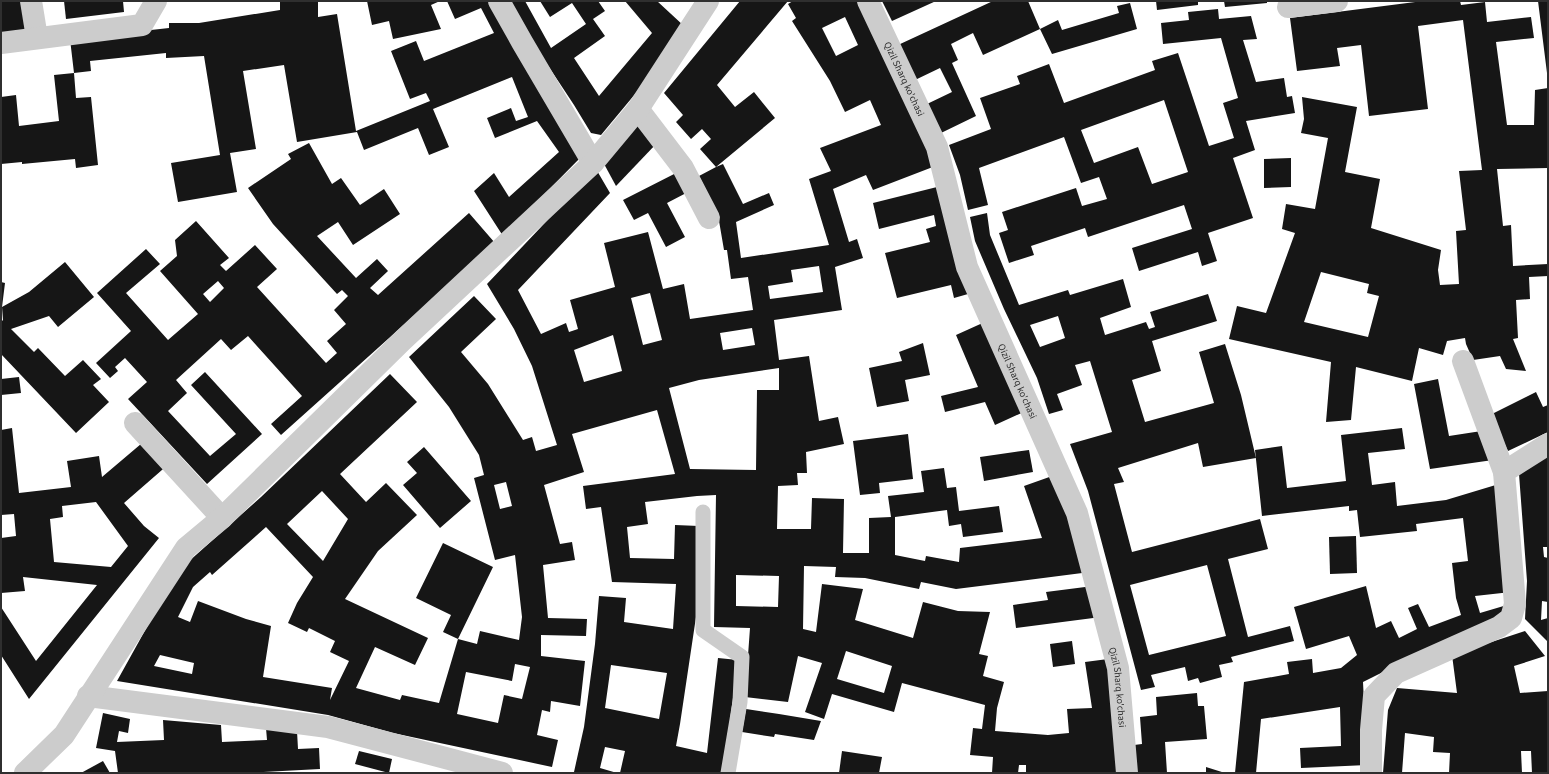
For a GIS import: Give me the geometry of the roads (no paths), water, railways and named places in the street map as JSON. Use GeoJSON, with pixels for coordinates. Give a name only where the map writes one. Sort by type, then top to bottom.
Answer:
{"type":"FeatureCollection","features":[{"type":"Feature","properties":{"kind":"street"},"geometry":{"type":"LineString","coordinates":[[31,1],[37,38]]}},
{"type":"Feature","properties":{"kind":"street"},"geometry":{"type":"LineString","coordinates":[[1,43],[142,25],[156,1]]}},
{"type":"Feature","properties":{"kind":"street"},"geometry":{"type":"LineString","coordinates":[[499,1],[593,162]]}},
{"type":"Feature","properties":{"kind":"street"},"geometry":{"type":"LineString","coordinates":[[25,773],[64,735],[88,696],[186,548],[222,518],[403,340],[593,162],[638,109],[708,1]]}},
{"type":"Feature","properties":{"kind":"street","name":"Qizil Sharq ko'chasi"},"geometry":{"type":"LineString","coordinates":[[868,1],[937,147],[967,267],[1077,513],[1118,668],[1127,773]]}},
{"type":"Feature","properties":{"kind":"street"},"geometry":{"type":"LineString","coordinates":[[1288,7],[1337,1]]}},
{"type":"Feature","properties":{"kind":"street"},"geometry":{"type":"LineString","coordinates":[[638,109],[683,168],[709,218]]}},
{"type":"Feature","properties":{"kind":"street"},"geometry":{"type":"LineString","coordinates":[[1371,773],[1371,730],[1374,696],[1396,673],[1499,627],[1511,618],[1515,604],[1504,472],[1463,361]]}},
{"type":"Feature","properties":{"kind":"street"},"geometry":{"type":"LineString","coordinates":[[135,423],[222,518]]}},
{"type":"Feature","properties":{"kind":"street"},"geometry":{"type":"LineString","coordinates":[[1504,472],[1548,444]]}},
{"type":"Feature","properties":{"kind":"street"},"geometry":{"type":"LineString","coordinates":[[88,696],[328,727],[502,773]]}},
{"type":"Feature","properties":{"kind":"lane"},"geometry":{"type":"LineString","coordinates":[[703,512],[703,630],[742,657],[740,702],[728,773]]}}]}
